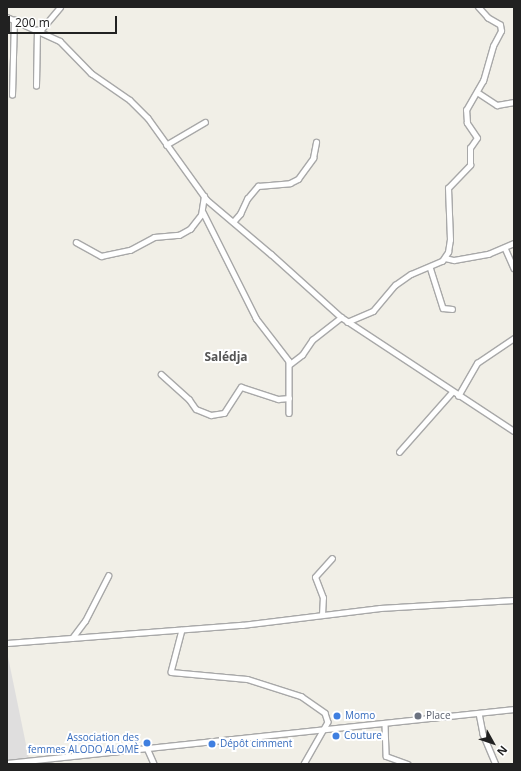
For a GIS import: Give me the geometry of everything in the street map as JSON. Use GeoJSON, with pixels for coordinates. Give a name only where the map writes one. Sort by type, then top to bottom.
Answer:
{"type":"FeatureCollection","features":[{"type":"Feature","properties":{"kind":"street"},"geometry":{"type":"LineString","coordinates":[[36,86],[39,31],[60,7]]}},
{"type":"Feature","properties":{"kind":"street"},"geometry":{"type":"LineString","coordinates":[[445,258],[450,240],[448,188],[470,165],[470,148],[477,137],[467,123],[466,112],[477,92],[501,28],[478,7]]}},
{"type":"Feature","properties":{"kind":"street"},"geometry":{"type":"LineString","coordinates":[[7,17],[66,45],[91,74],[130,100],[148,118],[204,196],[347,322],[458,396],[514,431]]}},
{"type":"Feature","properties":{"kind":"street"},"geometry":{"type":"LineString","coordinates":[[12,95],[14,20]]}},
{"type":"Feature","properties":{"kind":"street"},"geometry":{"type":"LineString","coordinates":[[477,92],[497,105],[514,102]]}},
{"type":"Feature","properties":{"kind":"street"},"geometry":{"type":"LineString","coordinates":[[166,145],[205,122]]}},
{"type":"Feature","properties":{"kind":"street"},"geometry":{"type":"LineString","coordinates":[[233,222],[240,214],[247,199],[258,186],[290,183],[298,179],[313,158],[316,142]]}},
{"type":"Feature","properties":{"kind":"street"},"geometry":{"type":"LineString","coordinates":[[204,196],[203,212],[256,318],[290,364],[290,413]]}},
{"type":"Feature","properties":{"kind":"street"},"geometry":{"type":"LineString","coordinates":[[76,242],[86,245],[100,256],[121,252],[140,246],[154,236],[184,234],[203,212]]}},
{"type":"Feature","properties":{"kind":"street"},"geometry":{"type":"LineString","coordinates":[[347,322],[373,311],[395,285],[411,274],[430,267],[445,258],[454,260],[505,248],[514,243]]}},
{"type":"Feature","properties":{"kind":"street"},"geometry":{"type":"LineString","coordinates":[[505,248],[514,268]]}},
{"type":"Feature","properties":{"kind":"street"},"geometry":{"type":"LineString","coordinates":[[430,267],[442,308],[452,309]]}},
{"type":"Feature","properties":{"kind":"street"},"geometry":{"type":"LineString","coordinates":[[290,364],[302,355],[312,340],[341,317]]}},
{"type":"Feature","properties":{"kind":"street"},"geometry":{"type":"LineString","coordinates":[[458,396],[478,362],[514,338]]}},
{"type":"Feature","properties":{"kind":"street"},"geometry":{"type":"LineString","coordinates":[[161,374],[189,399],[196,409],[211,415],[224,413],[241,387],[278,399],[289,398]]}},
{"type":"Feature","properties":{"kind":"street"},"geometry":{"type":"LineString","coordinates":[[399,452],[452,392]]}},
{"type":"Feature","properties":{"kind":"street"},"geometry":{"type":"LineString","coordinates":[[322,615],[323,598],[315,577],[332,558]]}},
{"type":"Feature","properties":{"kind":"street"},"geometry":{"type":"LineString","coordinates":[[72,638],[85,621],[108,576]]}},
{"type":"Feature","properties":{"kind":"street"},"geometry":{"type":"LineString","coordinates":[[7,643],[182,630],[396,607],[514,600]]}},
{"type":"Feature","properties":{"kind":"street"},"geometry":{"type":"LineString","coordinates":[[182,630],[171,672],[247,679],[301,696],[328,717],[324,729],[304,764]]}},
{"type":"Feature","properties":{"kind":"street"},"geometry":{"type":"LineString","coordinates":[[7,763],[324,729],[385,724],[514,709]]}},
{"type":"Feature","properties":{"kind":"street"},"geometry":{"type":"LineString","coordinates":[[479,713],[483,734],[495,756],[496,764]]}},
{"type":"Feature","properties":{"kind":"street"},"geometry":{"type":"LineString","coordinates":[[385,724],[386,756],[408,764]]}},
{"type":"Feature","properties":{"kind":"street"},"geometry":{"type":"LineString","coordinates":[[146,748],[154,764]]}},
{"type":"Feature","properties":{"kind":"shaded area"},"geometry":{"type":"Polygon","coordinates":[[[7,652],[30,764],[7,764],[7,652]]]}},
{"type":"Feature","properties":{"kind":"place","name":"Momo"},"geometry":{"type":"Point","coordinates":[337,716]}},
{"type":"Feature","properties":{"kind":"place","name":"Place"},"geometry":{"type":"Point","coordinates":[418,716]}},
{"type":"Feature","properties":{"kind":"place","name":"Couture"},"geometry":{"type":"Point","coordinates":[336,736]}},
{"type":"Feature","properties":{"kind":"place","name":"Association des femmes ALODO ALOMÈ"},"geometry":{"type":"Point","coordinates":[147,743]}},
{"type":"Feature","properties":{"kind":"place","name":"Dépôt cimment"},"geometry":{"type":"Point","coordinates":[212,744]}},
{"type":"Feature","properties":{"kind":"district","name":"Salédja"},"geometry":{"type":"Point","coordinates":[226,357]}}]}
